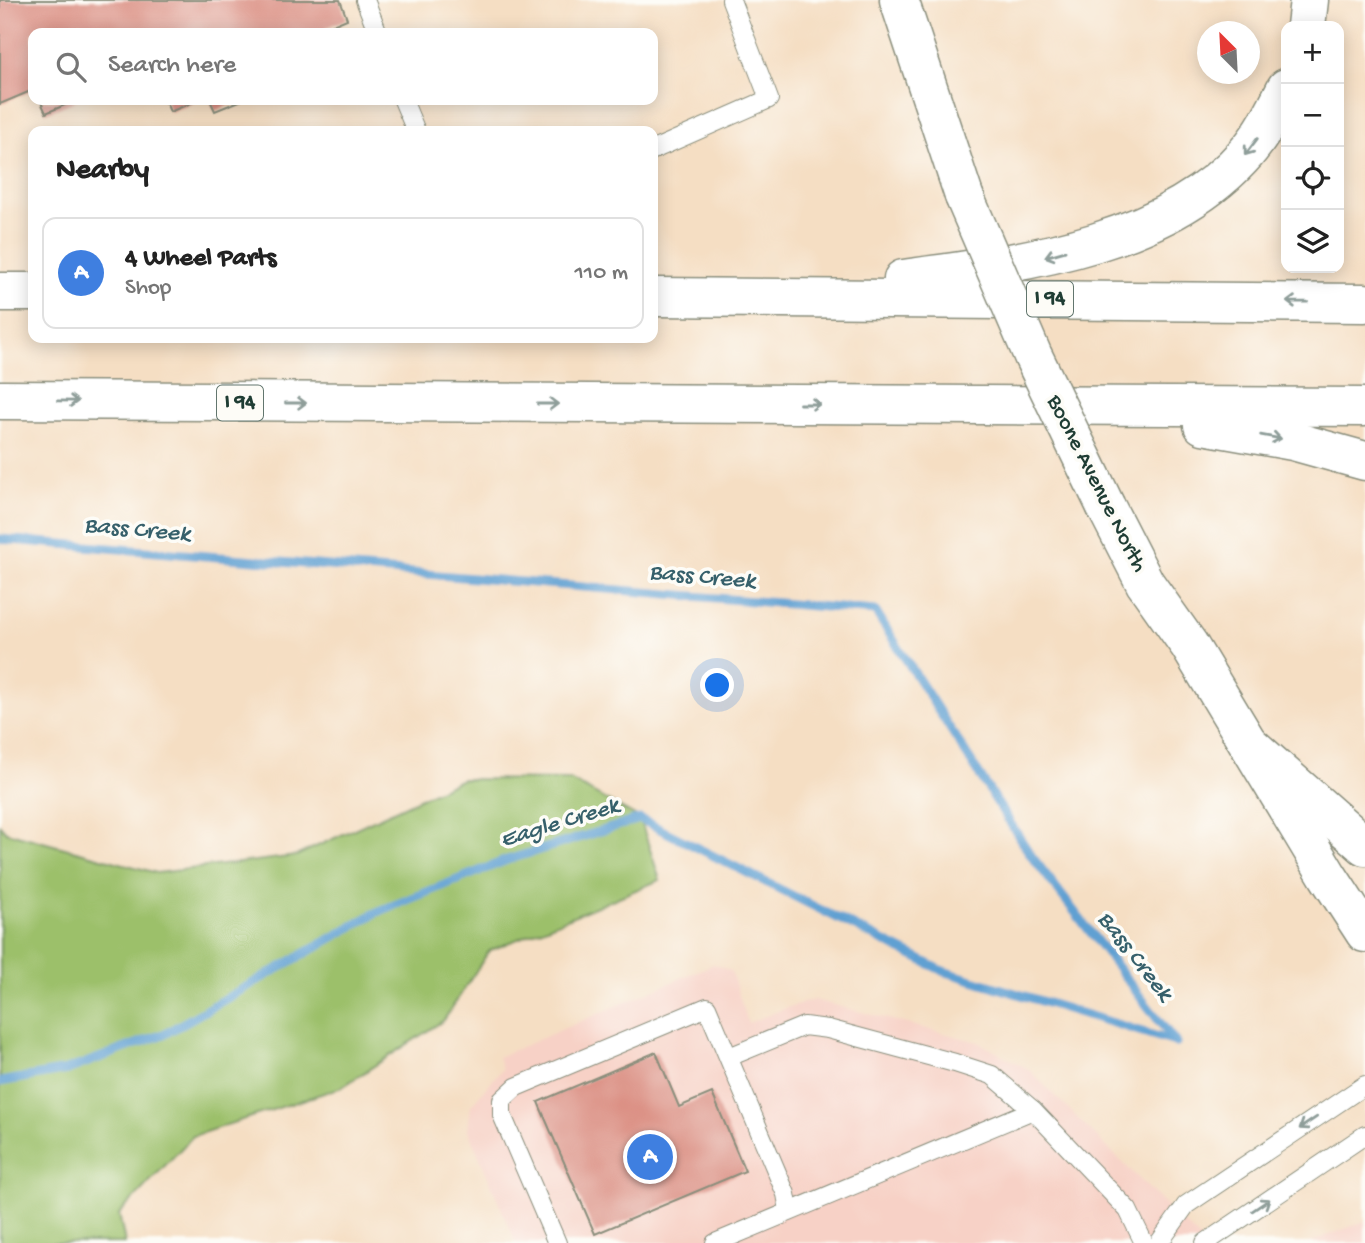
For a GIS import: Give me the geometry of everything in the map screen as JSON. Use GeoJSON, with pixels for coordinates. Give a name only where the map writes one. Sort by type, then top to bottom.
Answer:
{"type":"FeatureCollection","features":[{"type":"Feature","properties":{"kind":"main road","name":"Boone Avenue North"},"geometry":{"type":"LineString","coordinates":[[899,0],[964,196],[1033,356],[1106,507],[1145,583],[1189,645],[1365,933]]}},
{"type":"Feature","properties":{"kind":"main road"},"geometry":{"type":"LineString","coordinates":[[1307,21],[1310,0]]}},
{"type":"Feature","properties":{"kind":"main road"},"geometry":{"type":"LineString","coordinates":[[658,296],[859,285],[1044,257],[1094,242],[1127,231],[1183,205],[1230,169],[1248,151],[1281,96]]}},
{"type":"Feature","properties":{"kind":"main road"},"geometry":{"type":"LineString","coordinates":[[0,292],[28,292]]}},
{"type":"Feature","properties":{"kind":"main road","name":"I 94"},"geometry":{"type":"LineString","coordinates":[[658,296],[1365,303]]}},
{"type":"Feature","properties":{"kind":"main road","name":"I 94"},"geometry":{"type":"LineString","coordinates":[[0,400],[1365,407]]}},
{"type":"Feature","properties":{"kind":"main road"},"geometry":{"type":"LineString","coordinates":[[1058,405],[1279,438],[1365,461]]}},
{"type":"Feature","properties":{"kind":"main road"},"geometry":{"type":"LineString","coordinates":[[1249,744],[1365,846]]}},
{"type":"Feature","properties":{"kind":"lane"},"geometry":{"type":"LineString","coordinates":[[365,0],[376,28]]}},
{"type":"Feature","properties":{"kind":"lane"},"geometry":{"type":"LineString","coordinates":[[658,148],[769,99],[731,0]]}},
{"type":"Feature","properties":{"kind":"lane"},"geometry":{"type":"LineString","coordinates":[[405,105],[414,126]]}},
{"type":"Feature","properties":{"kind":"lane"},"geometry":{"type":"LineString","coordinates":[[557,1243],[502,1115],[502,1100],[516,1087],[707,1007],[786,1194],[789,1210]]}},
{"type":"Feature","properties":{"kind":"lane"},"geometry":{"type":"LineString","coordinates":[[729,1057],[804,1026],[828,1029],[992,1075],[1033,1110],[1128,1210],[1144,1243]]}},
{"type":"Feature","properties":{"kind":"lane"},"geometry":{"type":"LineString","coordinates":[[1159,1243],[1186,1205],[1365,1085]]}},
{"type":"Feature","properties":{"kind":"lane"},"geometry":{"type":"LineString","coordinates":[[715,1243],[1033,1110]]}},
{"type":"Feature","properties":{"kind":"lane"},"geometry":{"type":"LineString","coordinates":[[1205,1243],[1365,1135]]}},
{"type":"Feature","properties":{"kind":"shaded area"},"geometry":{"type":"Polygon","coordinates":[[[714,964],[731,971],[748,1023],[814,1000],[978,1042],[1028,1069],[1204,1243],[516,1243],[468,1130],[471,1105],[502,1069],[498,1057],[714,964]]]}},
{"type":"Feature","properties":{"kind":"shaded area"},"geometry":{"type":"Polygon","coordinates":[[[1365,1221],[1365,1243],[1309,1243],[1365,1221]]]}},
{"type":"Feature","properties":{"kind":"green space"},"geometry":{"type":"Polygon","coordinates":[[[462,779],[570,780],[640,819],[660,880],[489,951],[444,1020],[342,1087],[193,1136],[119,1214],[125,1243],[0,1243],[0,825],[6,832],[157,873],[296,856],[462,779]]]}},
{"type":"Feature","properties":{"kind":"building"},"geometry":{"type":"Polygon","coordinates":[[[0,0],[340,0],[347,19],[325,28],[28,28],[28,92],[0,104],[0,0]]]}},
{"type":"Feature","properties":{"kind":"building"},"geometry":{"type":"Polygon","coordinates":[[[42,105],[65,105],[46,113],[42,105]]]}},
{"type":"Feature","properties":{"kind":"building"},"geometry":{"type":"Polygon","coordinates":[[[167,105],[186,105],[170,112],[167,105]]]}},
{"type":"Feature","properties":{"kind":"building"},"geometry":{"type":"Polygon","coordinates":[[[212,105],[230,105],[215,111],[212,105]]]}},
{"type":"Feature","properties":{"kind":"building"},"geometry":{"type":"Polygon","coordinates":[[[656,1052],[679,1107],[712,1093],[745,1171],[595,1234],[538,1102],[656,1052]]]}},
{"type":"Feature","properties":{"kind":"waterway","name":"Bass Creek"},"geometry":{"type":"LineString","coordinates":[[0,539],[875,611],[1030,854],[1176,1043]]}},
{"type":"Feature","properties":{"kind":"waterway","name":"Eagle Creek"},"geometry":{"type":"LineString","coordinates":[[0,1082],[67,1070],[166,1033],[377,912],[507,860],[640,819],[943,971],[1175,1042]]}},
{"type":"Feature","properties":{"kind":"place","name":"4 Wheel Parts"},"geometry":{"type":"Point","coordinates":[650,1157]}}]}
